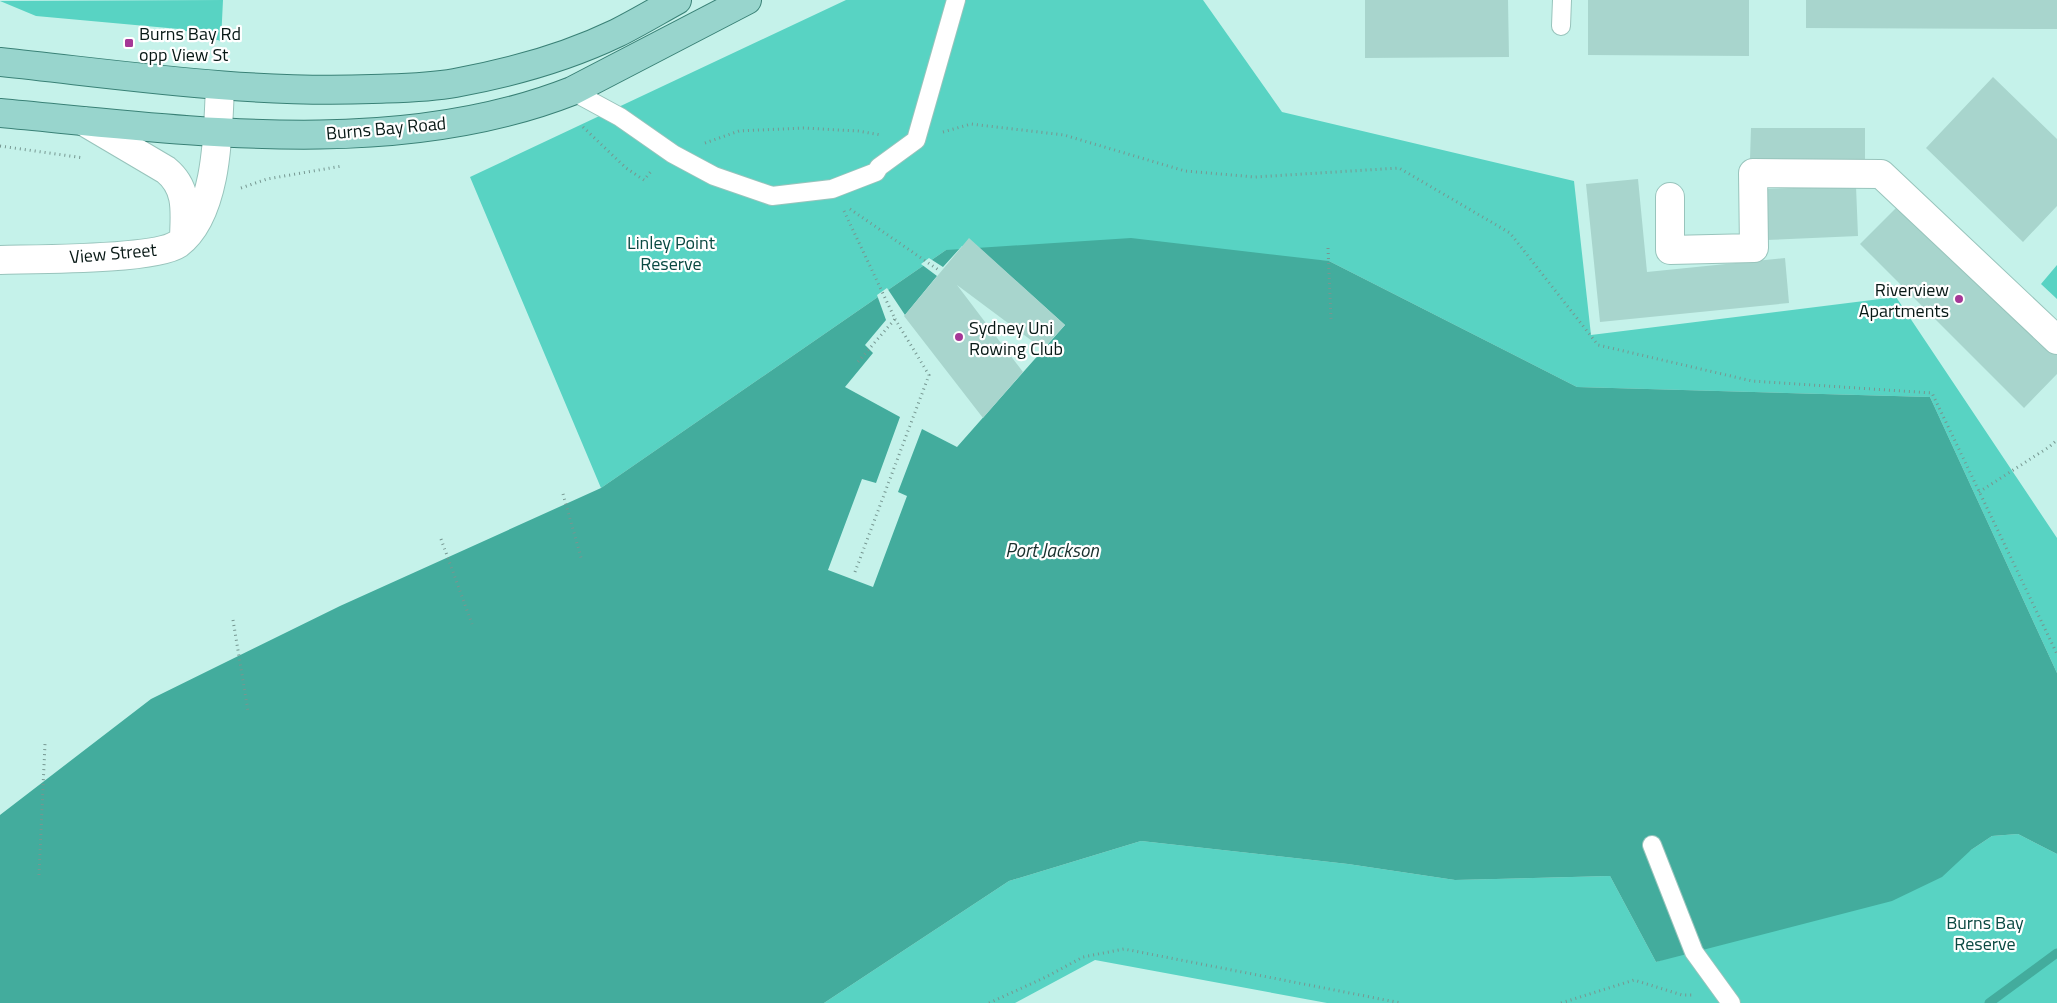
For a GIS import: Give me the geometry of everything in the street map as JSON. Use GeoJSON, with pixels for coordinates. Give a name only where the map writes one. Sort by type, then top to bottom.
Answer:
{"type":"FeatureCollection","features":[{"type":"Feature","properties":{"kind":"main road"},"geometry":{"type":"LineString","coordinates":[[0,62],[220,86],[335,91],[454,83],[523,67],[569,52],[616,33],[677,0]]}},
{"type":"Feature","properties":{"kind":"main road","name":"Burns Bay Road"},"geometry":{"type":"LineString","coordinates":[[0,113],[218,134],[306,134],[417,128],[505,113],[544,102],[572,91],[747,0]]}},
{"type":"Feature","properties":{"kind":"street"},"geometry":{"type":"LineString","coordinates":[[184,238],[197,219],[216,166],[220,86]]}},
{"type":"Feature","properties":{"kind":"street"},"geometry":{"type":"LineString","coordinates":[[83,121],[176,179],[182,189],[186,208],[184,238]]}},
{"type":"Feature","properties":{"kind":"street"},"geometry":{"type":"LineString","coordinates":[[1670,197],[1670,250],[1754,248],[1753,173],[1881,174],[2057,340]]}},
{"type":"Feature","properties":{"kind":"street","name":"View Street"},"geometry":{"type":"LineString","coordinates":[[0,260],[137,254],[176,245],[184,238]]}},
{"type":"Feature","properties":{"kind":"lane"},"geometry":{"type":"LineString","coordinates":[[572,91],[620,117],[673,154],[714,176],[772,196],[832,189],[876,172],[879,167],[916,140],[956,0]]}},
{"type":"Feature","properties":{"kind":"lane"},"geometry":{"type":"LineString","coordinates":[[1561,26],[1562,0]]}},
{"type":"Feature","properties":{"kind":"lane"},"geometry":{"type":"LineString","coordinates":[[1652,845],[1694,952],[1728,998]]}},
{"type":"Feature","properties":{"kind":"path"},"geometry":{"type":"LineString","coordinates":[[579,123],[626,168],[644,180],[659,161],[673,154]]}},
{"type":"Feature","properties":{"kind":"path"},"geometry":{"type":"LineString","coordinates":[[0,146],[90,159]]}},
{"type":"Feature","properties":{"kind":"path"},"geometry":{"type":"LineString","coordinates":[[233,190],[266,179],[345,166]]}},
{"type":"Feature","properties":{"kind":"path"},"geometry":{"type":"LineString","coordinates":[[1185,171],[1255,177],[1399,168],[1510,233],[1598,345],[1752,381],[1932,393],[2057,654]]}},
{"type":"Feature","properties":{"kind":"path"},"geometry":{"type":"LineString","coordinates":[[855,572],[928,375],[897,324],[843,204],[940,271]]}},
{"type":"Feature","properties":{"kind":"path"},"geometry":{"type":"LineString","coordinates":[[1328,248],[1331,318]]}},
{"type":"Feature","properties":{"kind":"path"},"geometry":{"type":"LineString","coordinates":[[857,363],[895,319]]}},
{"type":"Feature","properties":{"kind":"path"},"geometry":{"type":"LineString","coordinates":[[1979,492],[2057,440]]}},
{"type":"Feature","properties":{"kind":"path"},"geometry":{"type":"LineString","coordinates":[[564,494],[582,562]]}},
{"type":"Feature","properties":{"kind":"path"},"geometry":{"type":"LineString","coordinates":[[442,539],[472,624]]}},
{"type":"Feature","properties":{"kind":"path"},"geometry":{"type":"LineString","coordinates":[[233,620],[248,711]]}},
{"type":"Feature","properties":{"kind":"path"},"geometry":{"type":"LineString","coordinates":[[39,875],[45,744]]}},
{"type":"Feature","properties":{"kind":"path"},"geometry":{"type":"LineString","coordinates":[[988,1003],[1046,977],[1083,957],[1124,949],[1401,1003]]}},
{"type":"Feature","properties":{"kind":"path"},"geometry":{"type":"LineString","coordinates":[[1561,1003],[1634,980],[1682,995],[1728,998]]}},
{"type":"Feature","properties":{"kind":"green space"},"geometry":{"type":"Polygon","coordinates":[[[223,0],[221,41],[179,29],[36,16],[0,1],[223,0]]]}},
{"type":"Feature","properties":{"kind":"green space","name":"Linley Point Reserve"},"geometry":{"type":"Polygon","coordinates":[[[846,0],[1203,0],[1282,112],[1574,181],[1591,335],[1896,297],[2057,538],[2057,673],[1930,397],[1577,387],[1329,261],[946,250],[601,488],[470,177],[846,0]]]}},
{"type":"Feature","properties":{"kind":"green space"},"geometry":{"type":"Polygon","coordinates":[[[2057,265],[2057,299],[2041,284],[2057,265]]]}},
{"type":"Feature","properties":{"kind":"green space","name":"Burns Bay Reserve"},"geometry":{"type":"Polygon","coordinates":[[[2018,834],[2057,854],[2057,1003],[1327,1003],[1095,960],[1015,1003],[824,1003],[1009,881],[1141,841],[1348,864],[1455,880],[1610,876],[1656,962],[1971,850],[1992,836],[2018,834]]]}},
{"type":"Feature","properties":{"kind":"water","name":"Port Jackson"},"geometry":{"type":"Polygon","coordinates":[[[1131,238],[1329,261],[1577,387],[1930,397],[2057,673],[2057,854],[2018,834],[1992,836],[1971,850],[1942,877],[1892,901],[1656,962],[1610,876],[1455,880],[1348,864],[1141,841],[1009,881],[824,1003],[0,1003],[0,815],[151,699],[340,606],[601,488],[946,250],[1131,238]]]}},
{"type":"Feature","properties":{"kind":"pier"},"geometry":{"type":"Polygon","coordinates":[[[976,245],[1065,325],[957,447],[922,429],[898,492],[907,496],[873,587],[828,570],[862,479],[876,483],[900,417],[845,387],[873,353],[865,345],[886,320],[877,295],[887,288],[905,315],[937,276],[921,264],[929,258],[943,267],[962,246],[976,245]]]}},
{"type":"Feature","properties":{"kind":"building"},"geometry":{"type":"Polygon","coordinates":[[[1365,0],[1508,0],[1509,57],[1365,58],[1365,0]]]}},
{"type":"Feature","properties":{"kind":"building"},"geometry":{"type":"Polygon","coordinates":[[[1588,0],[1749,0],[1749,56],[1588,55],[1588,0]]]}},
{"type":"Feature","properties":{"kind":"building"},"geometry":{"type":"Polygon","coordinates":[[[1806,0],[2057,0],[2057,29],[1806,28],[1806,0]]]}},
{"type":"Feature","properties":{"kind":"building"},"geometry":{"type":"Polygon","coordinates":[[[1993,77],[2057,139],[2057,206],[2023,242],[1926,148],[1993,77]]]}},
{"type":"Feature","properties":{"kind":"building"},"geometry":{"type":"Polygon","coordinates":[[[1751,128],[1865,128],[1865,159],[1750,159],[1751,128]]]}},
{"type":"Feature","properties":{"kind":"building"},"geometry":{"type":"Polygon","coordinates":[[[1638,179],[1647,272],[1785,258],[1789,303],[1600,322],[1586,184],[1638,179]]]}},
{"type":"Feature","properties":{"kind":"building"},"geometry":{"type":"Polygon","coordinates":[[[1856,186],[1858,236],[1766,240],[1765,189],[1856,186]]]}},
{"type":"Feature","properties":{"kind":"building","name":"Riverview Apartments"},"geometry":{"type":"Polygon","coordinates":[[[1904,200],[2057,354],[2057,374],[2024,408],[1860,244],[1904,200]]]}},
{"type":"Feature","properties":{"kind":"building","name":"Sydney Uni Rowing Club"},"geometry":{"type":"Polygon","coordinates":[[[969,238],[1065,325],[1043,349],[957,285],[1023,372],[983,418],[904,316],[969,238]]]}},
{"type":"Feature","properties":{"kind":"waterway"},"geometry":{"type":"LineString","coordinates":[[1989,1003],[2057,953]]}},
{"type":"Feature","properties":{"kind":"place","name":"Burns Bay Rd opp View St"},"geometry":{"type":"Point","coordinates":[129,43]}},
{"type":"Feature","properties":{"kind":"place","name":"Riverview Apartments"},"geometry":{"type":"Point","coordinates":[1959,299]}},
{"type":"Feature","properties":{"kind":"place","name":"Sydney Uni Rowing Club"},"geometry":{"type":"Point","coordinates":[959,337]}}]}
